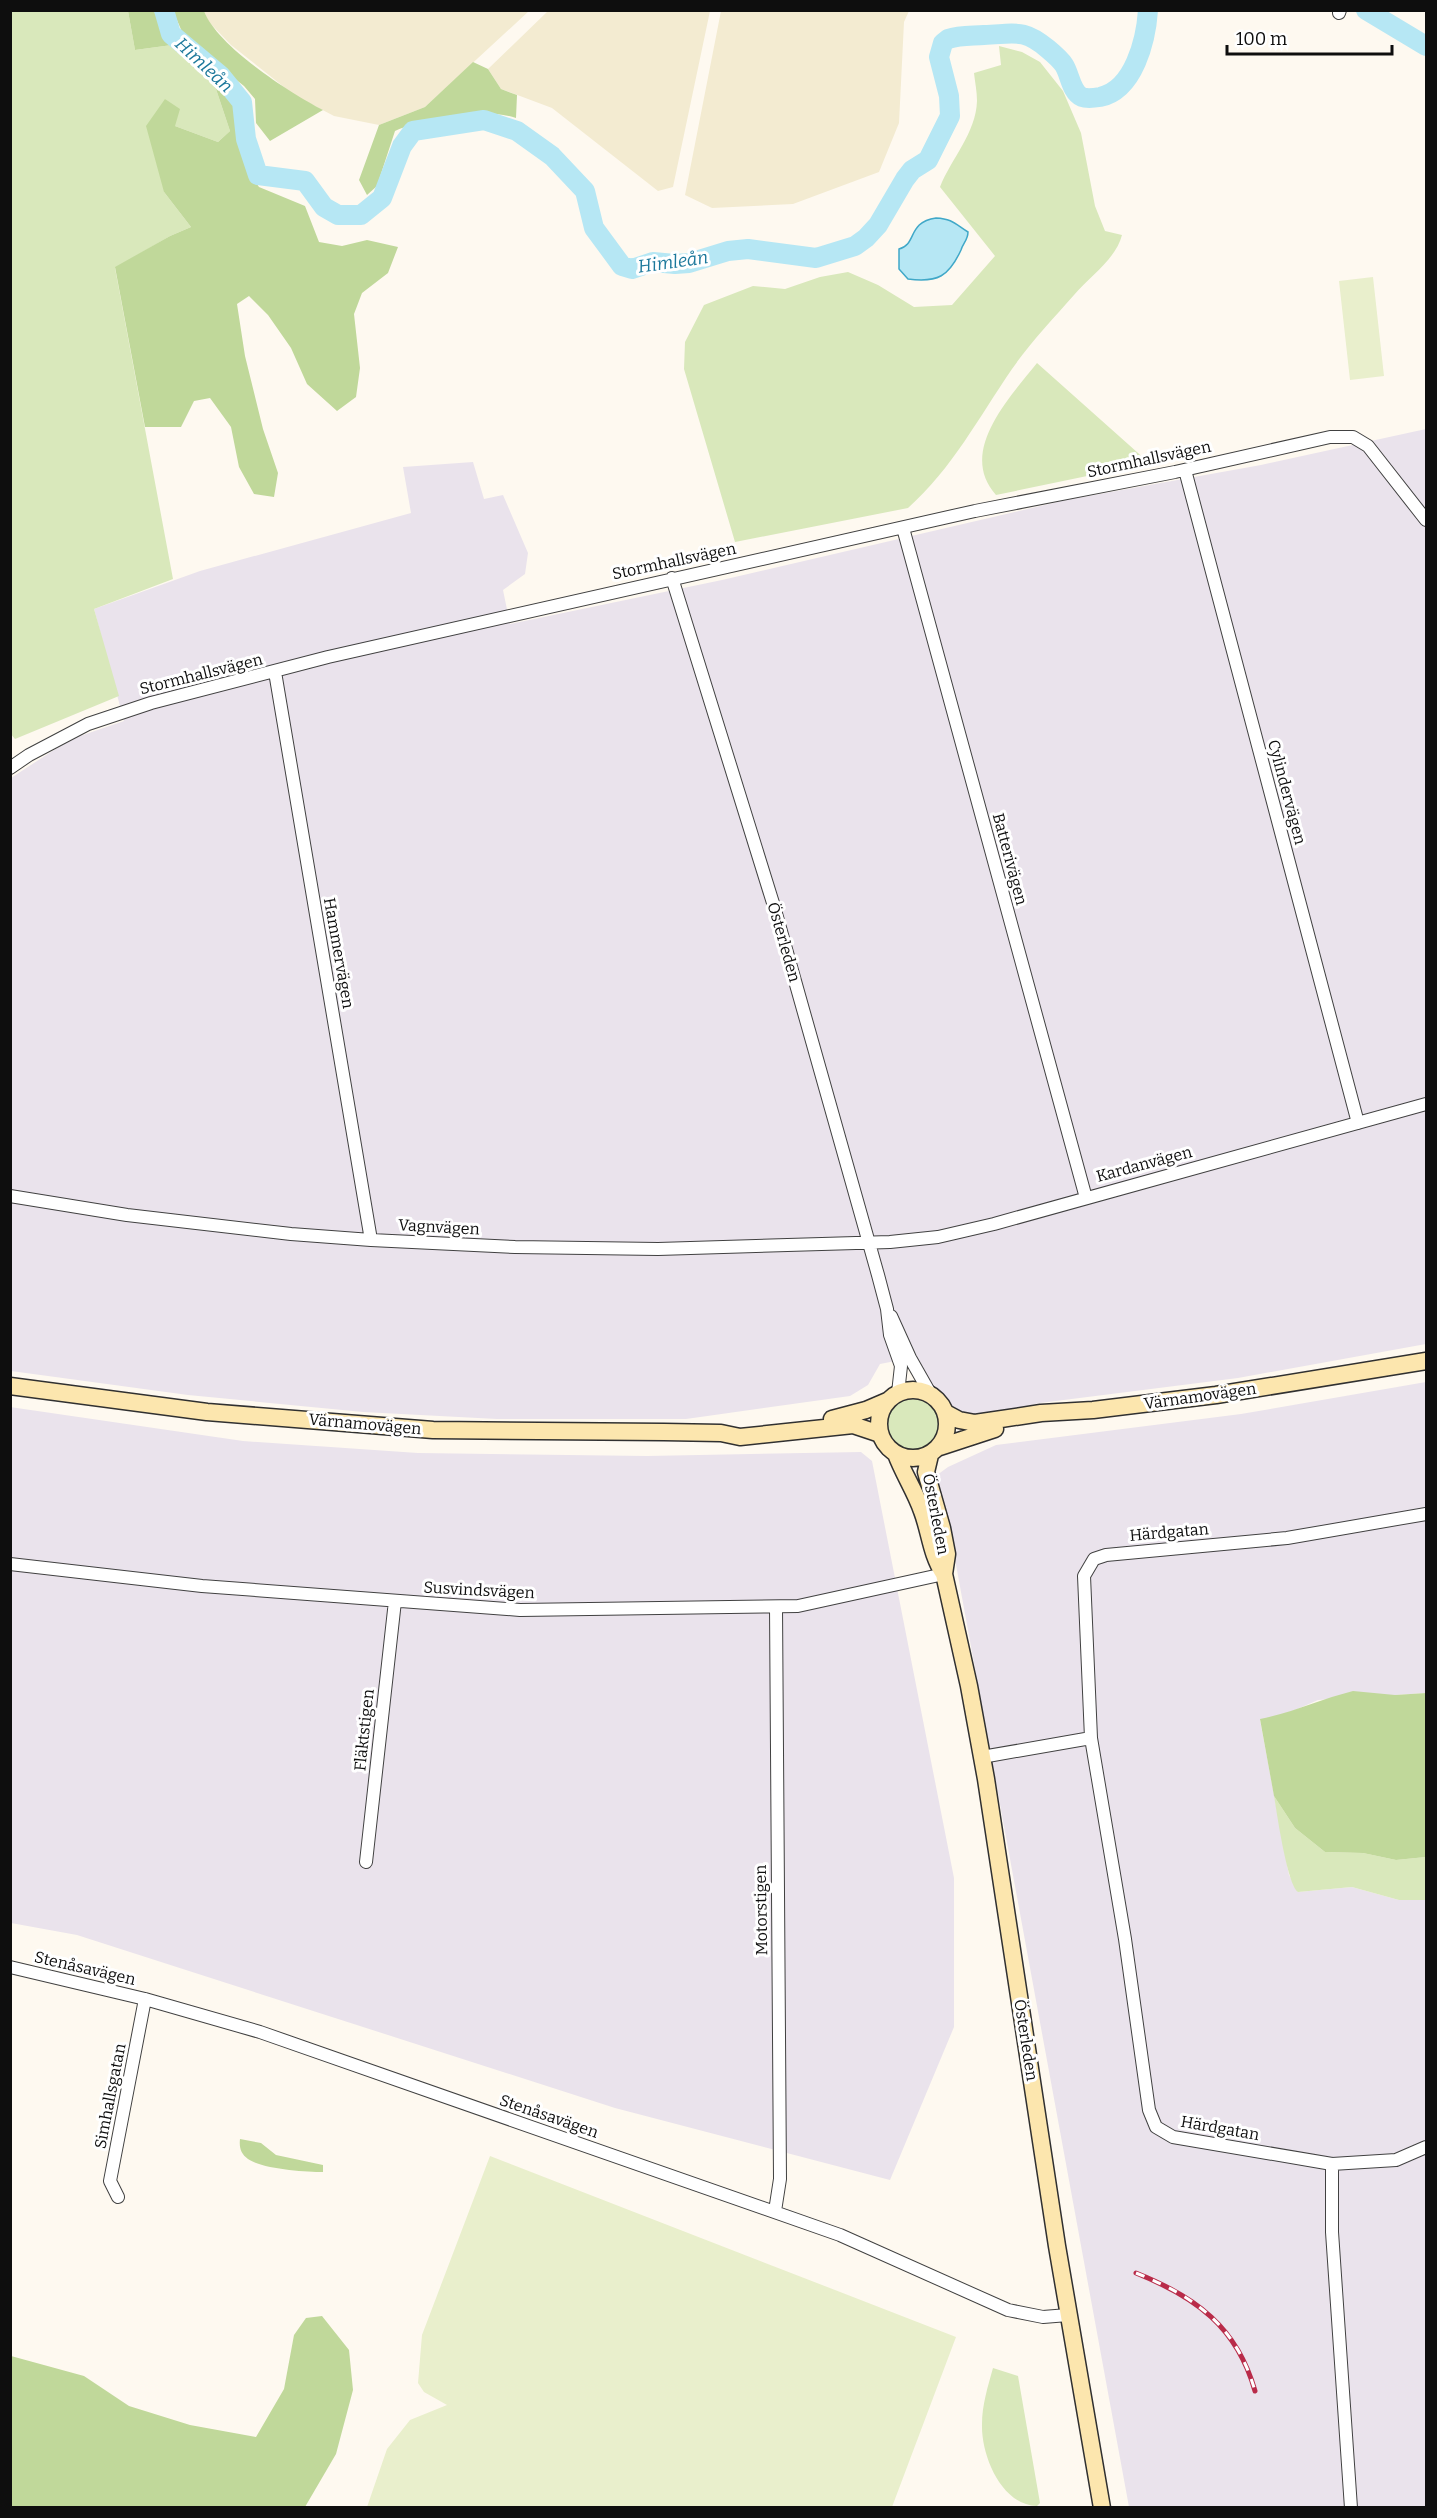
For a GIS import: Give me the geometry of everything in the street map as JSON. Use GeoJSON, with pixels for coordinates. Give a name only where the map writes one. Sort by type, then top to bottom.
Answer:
{"type":"FeatureCollection","features":[{"type":"Feature","properties":{"kind":"main road","name":"Värnamovägen"},"geometry":{"type":"LineString","coordinates":[[1308,1380],[1426,1353]]}},
{"type":"Feature","properties":{"kind":"main road","name":"Värnamovägen"},"geometry":{"type":"LineString","coordinates":[[10,1386],[207,1412],[433,1430],[721,1433],[811,1423],[866,1410],[893,1397],[915,1390],[931,1395],[943,1406],[946,1413],[959,1420],[975,1424],[1041,1413],[1092,1410],[1216,1395],[1426,1361]]}},
{"type":"Feature","properties":{"kind":"main road"},"geometry":{"type":"LineString","coordinates":[[893,1397],[880,1416],[880,1434],[883,1442],[896,1454]]}},
{"type":"Feature","properties":{"kind":"main road","name":"Värnamovägen"},"geometry":{"type":"LineString","coordinates":[[896,1454],[912,1459],[993,1430],[1092,1410]]}},
{"type":"Feature","properties":{"kind":"main road"},"geometry":{"type":"LineString","coordinates":[[935,1451],[948,1430],[946,1413]]}},
{"type":"Feature","properties":{"kind":"main road","name":"Värnamovägen"},"geometry":{"type":"LineString","coordinates":[[721,1433],[740,1437],[853,1425],[880,1434]]}},
{"type":"Feature","properties":{"kind":"main road","name":"Österleden"},"geometry":{"type":"LineString","coordinates":[[935,1451],[926,1472],[947,1554],[944,1574],[982,1757],[1068,2315],[1102,2508]]}},
{"type":"Feature","properties":{"kind":"main road","name":"Österleden"},"geometry":{"type":"LineString","coordinates":[[896,1454],[921,1508],[932,1540],[935,1561],[944,1574]]}},
{"type":"Feature","properties":{"kind":"street","name":"Stormhallsvägen"},"geometry":{"type":"LineString","coordinates":[[10,768],[29,755],[88,724],[151,703],[328,657],[672,578],[975,512],[1185,470],[1330,437],[1343,436],[1359,439],[1376,454],[1426,519]]}},
{"type":"Feature","properties":{"kind":"street","name":"Cylindervägen"},"geometry":{"type":"LineString","coordinates":[[1185,470],[1358,1123]]}},
{"type":"Feature","properties":{"kind":"street","name":"Batterivägen"},"geometry":{"type":"LineString","coordinates":[[903,528],[1086,1198]]}},
{"type":"Feature","properties":{"kind":"street","name":"Österleden"},"geometry":{"type":"LineString","coordinates":[[672,578],[773,903],[869,1242],[887,1309],[890,1335],[901,1366],[893,1397]]}},
{"type":"Feature","properties":{"kind":"street","name":"Hammervägen"},"geometry":{"type":"LineString","coordinates":[[275,672],[371,1240]]}},
{"type":"Feature","properties":{"kind":"street","name":"Kardanvägen"},"geometry":{"type":"LineString","coordinates":[[869,1242],[938,1238],[1426,1104]]}},
{"type":"Feature","properties":{"kind":"street","name":"Vagnvägen"},"geometry":{"type":"LineString","coordinates":[[10,1196],[127,1215],[371,1240],[504,1246],[658,1249],[869,1242]]}},
{"type":"Feature","properties":{"kind":"street","name":"Österleden"},"geometry":{"type":"LineString","coordinates":[[887,1309],[910,1358],[931,1395]]}},
{"type":"Feature","properties":{"kind":"street","name":"Härdgatan"},"geometry":{"type":"LineString","coordinates":[[1426,1514],[1315,1534],[1106,1555],[1094,1559],[1084,1576],[1090,1738],[1125,1939],[1147,2098],[1156,2127],[1173,2137],[1332,2164],[1396,2160],[1426,2147]]}},
{"type":"Feature","properties":{"kind":"street","name":"Susvindsvägen"},"geometry":{"type":"LineString","coordinates":[[10,1564],[202,1586],[520,1610],[798,1606],[944,1574]]}},
{"type":"Feature","properties":{"kind":"street","name":"Fläktstigen"},"geometry":{"type":"LineString","coordinates":[[366,1862],[395,1601]]}},
{"type":"Feature","properties":{"kind":"street","name":"Motorstigen"},"geometry":{"type":"LineString","coordinates":[[775,2211],[780,2179],[776,1607]]}},
{"type":"Feature","properties":{"kind":"street"},"geometry":{"type":"LineString","coordinates":[[982,1757],[1090,1738]]}},
{"type":"Feature","properties":{"kind":"street","name":"Stenåsavägen"},"geometry":{"type":"LineString","coordinates":[[10,1967],[145,1999],[260,2032],[840,2235],[1008,2310],[1043,2317],[1068,2315]]}},
{"type":"Feature","properties":{"kind":"street","name":"Simhallsgatan"},"geometry":{"type":"LineString","coordinates":[[118,2198],[110,2181],[145,1999]]}},
{"type":"Feature","properties":{"kind":"street"},"geometry":{"type":"LineString","coordinates":[[1332,2164],[1332,2232],[1351,2508]]}},
{"type":"Feature","properties":{"kind":"shaded area"},"geometry":{"type":"Polygon","coordinates":[[[204,11],[529,11],[425,107],[379,125],[334,116],[294,95],[231,45],[208,21],[204,11]]]}},
{"type":"Feature","properties":{"kind":"shaded area"},"geometry":{"type":"Polygon","coordinates":[[[548,11],[710,11],[673,187],[658,191],[552,108],[501,89],[488,69],[548,11]]]}},
{"type":"Feature","properties":{"kind":"shaded area"},"geometry":{"type":"Polygon","coordinates":[[[721,11],[909,11],[904,22],[899,123],[879,172],[793,204],[712,208],[685,195],[721,11]]]}},
{"type":"Feature","properties":{"kind":"shaded area"},"geometry":{"type":"Polygon","coordinates":[[[1426,429],[1426,1344],[1238,1378],[1040,1403],[975,1417],[956,1412],[934,1388],[916,1357],[880,1364],[868,1385],[850,1396],[686,1419],[497,1419],[363,1412],[188,1395],[11,1371],[11,778],[80,736],[124,721],[94,609],[200,571],[411,513],[403,467],[473,462],[484,499],[503,495],[528,553],[525,574],[503,590],[510,624],[722,580],[1066,500],[1261,465],[1426,429]]]}},
{"type":"Feature","properties":{"kind":"shaded area"},"geometry":{"type":"Polygon","coordinates":[[[1426,1382],[1426,1693],[1318,1700],[1286,1714],[1260,1720],[1289,1875],[1298,1892],[1352,1887],[1399,1900],[1426,1900],[1426,2507],[1129,2507],[952,1543],[933,1478],[948,1467],[996,1445],[1241,1414],[1426,1382]]]}},
{"type":"Feature","properties":{"kind":"shaded area"},"geometry":{"type":"Polygon","coordinates":[[[10,1407],[243,1441],[418,1453],[647,1456],[861,1452],[872,1461],[954,1878],[954,2027],[890,2180],[615,2108],[77,1935],[11,1923],[10,1407]]]}},
{"type":"Feature","properties":{"kind":"green space"},"geometry":{"type":"Polygon","coordinates":[[[10,11],[128,11],[135,50],[172,45],[215,86],[230,131],[218,142],[175,126],[165,99],[164,192],[191,227],[170,236],[115,268],[173,579],[94,609],[119,696],[15,739],[10,733],[10,11]]]}},
{"type":"Feature","properties":{"kind":"green space"},"geometry":{"type":"Polygon","coordinates":[[[128,11],[154,11],[172,45],[135,50],[128,11]]]}},
{"type":"Feature","properties":{"kind":"green space"},"geometry":{"type":"Polygon","coordinates":[[[173,11],[204,11],[211,25],[239,53],[274,80],[323,110],[270,141],[256,123],[255,99],[244,86],[183,34],[173,11]]]}},
{"type":"Feature","properties":{"kind":"green space"},"geometry":{"type":"Polygon","coordinates":[[[999,46],[1022,52],[1040,62],[1063,91],[1081,133],[1095,206],[1105,231],[1122,235],[1119,244],[1108,260],[1026,350],[952,460],[908,508],[735,542],[684,369],[685,342],[704,305],[753,286],[785,289],[820,277],[848,272],[878,285],[914,307],[952,305],[995,256],[940,187],[968,135],[976,113],[974,73],[1001,65],[999,46]]]}},
{"type":"Feature","properties":{"kind":"green space"},"geometry":{"type":"Polygon","coordinates":[[[473,62],[488,69],[501,89],[517,95],[516,118],[487,113],[455,115],[395,131],[377,186],[367,195],[359,180],[379,125],[425,107],[473,62]]]}},
{"type":"Feature","properties":{"kind":"green space"},"geometry":{"type":"Polygon","coordinates":[[[215,86],[234,100],[246,168],[259,187],[305,206],[319,242],[342,246],[367,240],[398,247],[388,273],[362,293],[354,314],[360,368],[356,397],[337,411],[307,384],[291,348],[268,315],[249,296],[237,304],[245,356],[263,429],[278,473],[274,497],[254,494],[239,467],[231,427],[210,398],[194,401],[181,427],[145,427],[115,267],[170,236],[191,227],[164,192],[146,126],[165,99],[180,109],[175,126],[218,142],[230,131],[215,86]]]}},
{"type":"Feature","properties":{"kind":"green space"},"geometry":{"type":"Polygon","coordinates":[[[1373,277],[1384,376],[1350,380],[1339,281],[1373,277]]]}},
{"type":"Feature","properties":{"kind":"green space"},"geometry":{"type":"Polygon","coordinates":[[[1037,363],[1147,461],[1145,464],[996,495],[985,478],[982,461],[985,443],[1002,408],[1037,363]]]}},
{"type":"Feature","properties":{"kind":"green space"},"geometry":{"type":"Polygon","coordinates":[[[914,1397],[925,1399],[934,1405],[940,1414],[942,1425],[940,1436],[934,1445],[925,1451],[914,1453],[903,1451],[894,1445],[888,1436],[886,1425],[888,1414],[894,1405],[903,1399],[914,1397]]]}},
{"type":"Feature","properties":{"kind":"green space"},"geometry":{"type":"Polygon","coordinates":[[[1353,1691],[1395,1695],[1426,1693],[1426,1857],[1396,1860],[1363,1853],[1325,1852],[1295,1828],[1274,1796],[1260,1719],[1353,1691]]]}},
{"type":"Feature","properties":{"kind":"green space"},"geometry":{"type":"Polygon","coordinates":[[[1274,1796],[1295,1828],[1325,1852],[1363,1853],[1396,1860],[1426,1857],[1426,1900],[1399,1900],[1352,1887],[1298,1892],[1286,1863],[1274,1796]]]}},
{"type":"Feature","properties":{"kind":"green space"},"geometry":{"type":"Polygon","coordinates":[[[240,2139],[261,2143],[276,2155],[323,2165],[323,2172],[284,2169],[255,2162],[242,2153],[240,2139]]]}},
{"type":"Feature","properties":{"kind":"green space"},"geometry":{"type":"Polygon","coordinates":[[[490,2156],[956,2337],[892,2507],[367,2507],[387,2449],[410,2420],[447,2405],[424,2392],[418,2383],[422,2335],[490,2156]]]}},
{"type":"Feature","properties":{"kind":"green space"},"geometry":{"type":"Polygon","coordinates":[[[322,2316],[349,2350],[353,2390],[336,2454],[305,2507],[11,2507],[11,2356],[84,2376],[129,2406],[190,2425],[256,2437],[284,2389],[294,2335],[306,2318],[322,2316]]]}},
{"type":"Feature","properties":{"kind":"green space"},"geometry":{"type":"Polygon","coordinates":[[[993,2368],[1018,2376],[1040,2503],[1037,2506],[1013,2497],[1004,2488],[989,2463],[985,2450],[982,2417],[993,2368]]]}},
{"type":"Feature","properties":{"kind":"water"},"geometry":{"type":"Polygon","coordinates":[[[936,218],[950,221],[968,232],[957,259],[941,276],[927,280],[908,279],[899,269],[899,249],[905,247],[921,224],[936,218]]]}},
{"type":"Feature","properties":{"kind":"waterway","name":"Himleån"},"geometry":{"type":"LineString","coordinates":[[164,10],[171,34],[221,76],[242,102],[246,139],[258,175],[305,181],[324,207],[338,215],[361,215],[382,198],[402,146],[413,131],[484,120],[517,131],[552,156],[585,191],[594,228],[622,266],[632,269],[653,262],[689,263],[728,251],[748,249],[816,258],[855,246],[878,225],[912,170],[928,160],[950,116],[949,96],[939,57],[943,43],[948,39],[962,36],[1011,33],[1025,35],[1039,42],[1061,61],[1078,95],[1086,98],[1098,97],[1122,85],[1130,74],[1141,49],[1148,10]]}},
{"type":"Feature","properties":{"kind":"waterway","name":"Himleån"},"geometry":{"type":"LineString","coordinates":[[1366,10],[1426,46]]}},
{"type":"Feature","properties":{"kind":"railway"},"geometry":{"type":"LineString","coordinates":[[1136,2273],[1177,2293],[1211,2317],[1237,2349],[1255,2391]]}}]}
